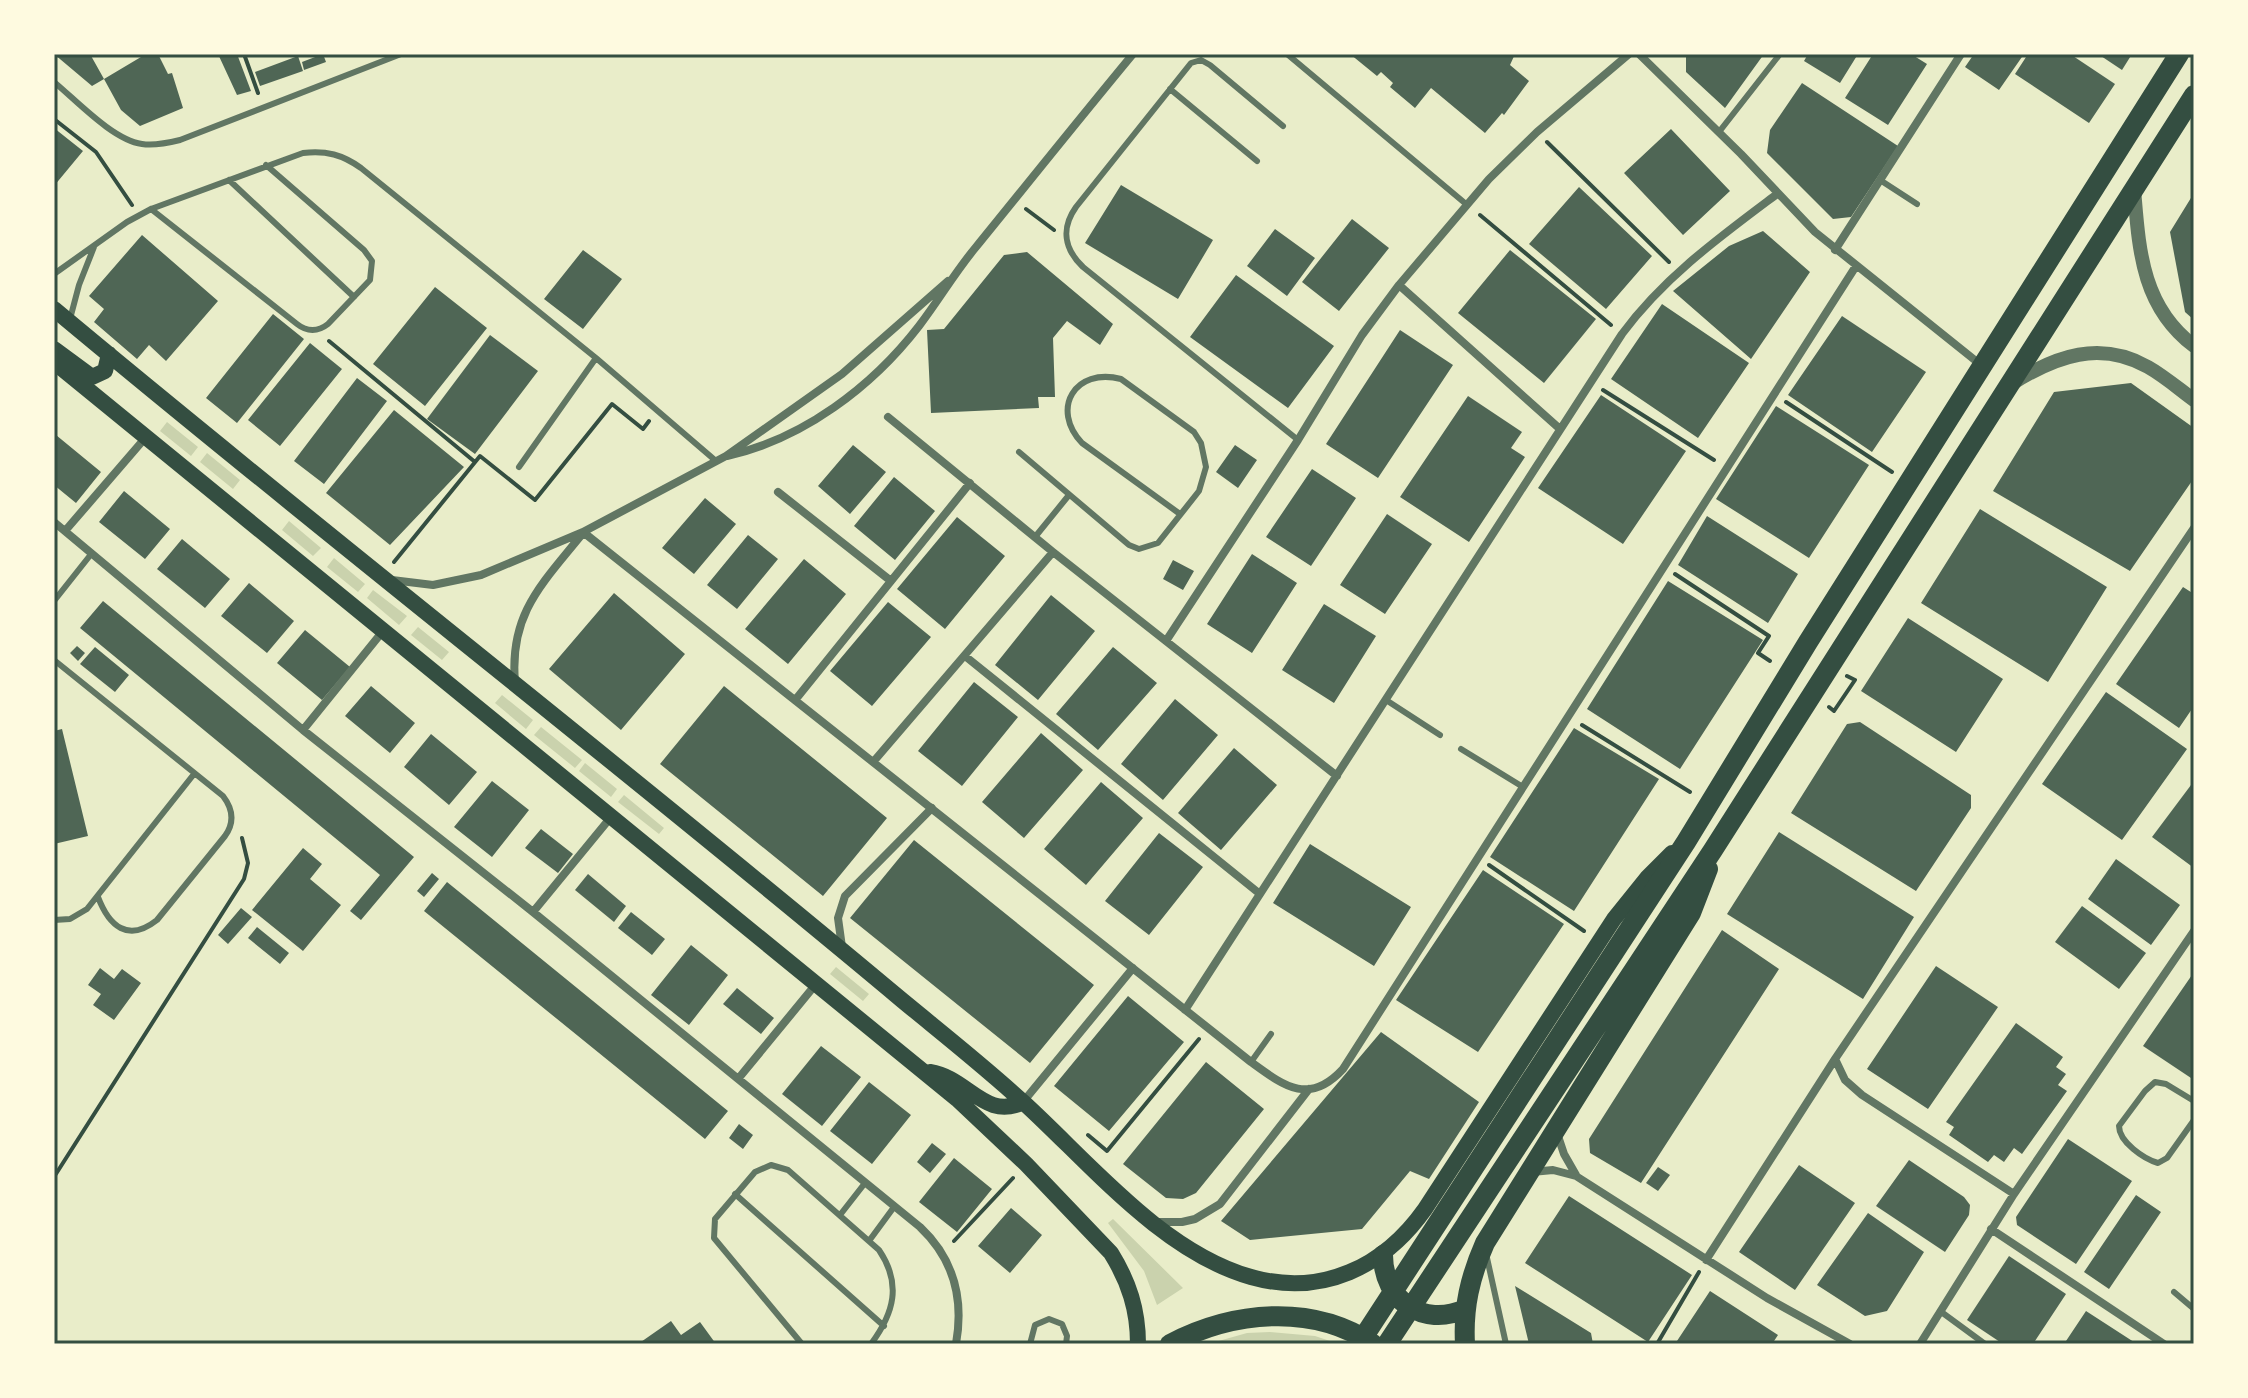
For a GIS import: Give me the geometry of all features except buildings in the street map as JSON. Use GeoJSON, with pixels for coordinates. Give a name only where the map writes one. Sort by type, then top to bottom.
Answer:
{"type":"FeatureCollection","features":[{"type":"Feature","properties":{"kind":"main road"},"geometry":{"type":"LineString","coordinates":[[1359,1344],[1686,842],[2179,54]]}},
{"type":"Feature","properties":{"kind":"main road"},"geometry":{"type":"LineString","coordinates":[[1387,1344],[1713,850],[2194,95]]}},
{"type":"Feature","properties":{"kind":"main road"},"geometry":{"type":"LineString","coordinates":[[54,309],[843,951],[1023,1102],[1116,1192],[1153,1222],[1220,1264],[1268,1280],[1302,1282],[1336,1277],[1367,1265],[1406,1234],[1599,941],[1647,878],[1686,842]]}},
{"type":"Feature","properties":{"kind":"main road"},"geometry":{"type":"LineString","coordinates":[[54,349],[92,377],[105,371],[109,354]]}},
{"type":"Feature","properties":{"kind":"main road"},"geometry":{"type":"LineString","coordinates":[[54,362],[924,1071],[1026,1164],[1111,1253],[1122,1270],[1135,1307],[1138,1344]]}},
{"type":"Feature","properties":{"kind":"main road"},"geometry":{"type":"LineString","coordinates":[[1465,1344],[1465,1309],[1472,1275],[1485,1243],[1691,913],[1713,850]]}},
{"type":"Feature","properties":{"kind":"main road"},"geometry":{"type":"LineString","coordinates":[[924,1071],[950,1077],[992,1106],[1012,1107],[1023,1102]]}},
{"type":"Feature","properties":{"kind":"main road"},"geometry":{"type":"LineString","coordinates":[[1383,1255],[1389,1287],[1412,1310],[1444,1316],[1465,1309]]}},
{"type":"Feature","properties":{"kind":"main road"},"geometry":{"type":"LineString","coordinates":[[1170,1344],[1196,1330],[1230,1320],[1265,1316],[1300,1317],[1334,1326],[1373,1344]]}},
{"type":"Feature","properties":{"kind":"street"},"geometry":{"type":"LineString","coordinates":[[384,578],[417,585],[466,580],[583,532],[726,456],[842,374],[948,281],[1133,54]]}},
{"type":"Feature","properties":{"kind":"street"},"geometry":{"type":"LineString","coordinates":[[1166,641],[1298,440],[1362,335],[1399,285],[1466,204],[1537,132],[1629,54]]}},
{"type":"Feature","properties":{"kind":"street"},"geometry":{"type":"LineString","coordinates":[[1639,54],[1835,250],[1982,366]]}},
{"type":"Feature","properties":{"kind":"street"},"geometry":{"type":"LineString","coordinates":[[1835,250],[1961,54]]}},
{"type":"Feature","properties":{"kind":"street"},"geometry":{"type":"LineString","coordinates":[[2134,189],[2137,235],[2147,278],[2168,319],[2194,346]]}},
{"type":"Feature","properties":{"kind":"street"},"geometry":{"type":"LineString","coordinates":[[1185,1010],[1622,334],[1649,300],[1679,271],[1777,194]]}},
{"type":"Feature","properties":{"kind":"street"},"geometry":{"type":"LineString","coordinates":[[583,532],[1251,1062],[1282,1084],[1309,1089],[1322,1086],[1343,1069],[1856,266]]}},
{"type":"Feature","properties":{"kind":"street"},"geometry":{"type":"LineString","coordinates":[[726,456],[758,448],[797,429],[864,384],[902,346],[935,304],[948,281]]}},
{"type":"Feature","properties":{"kind":"street"},"geometry":{"type":"LineString","coordinates":[[1399,285],[1560,429]]}},
{"type":"Feature","properties":{"kind":"street"},"geometry":{"type":"LineString","coordinates":[[2006,388],[2056,359],[2082,353],[2109,354],[2148,367],[2194,400]]}},
{"type":"Feature","properties":{"kind":"street"},"geometry":{"type":"LineString","coordinates":[[888,417],[1053,552],[1337,776]]}},
{"type":"Feature","properties":{"kind":"street"},"geometry":{"type":"LineString","coordinates":[[65,531],[146,437]]}},
{"type":"Feature","properties":{"kind":"street"},"geometry":{"type":"LineString","coordinates":[[796,699],[970,483]]}},
{"type":"Feature","properties":{"kind":"street"},"geometry":{"type":"LineString","coordinates":[[778,492],[891,581]]}},
{"type":"Feature","properties":{"kind":"street"},"geometry":{"type":"LineString","coordinates":[[54,522],[303,730],[533,912],[920,1227],[943,1252],[957,1287],[960,1320],[956,1344]]}},
{"type":"Feature","properties":{"kind":"street"},"geometry":{"type":"LineString","coordinates":[[1706,1260],[1835,1059],[2194,528]]}},
{"type":"Feature","properties":{"kind":"street"},"geometry":{"type":"LineString","coordinates":[[515,684],[515,648],[524,613],[532,597],[583,532]]}},
{"type":"Feature","properties":{"kind":"street"},"geometry":{"type":"LineString","coordinates":[[874,761],[1053,552]]}},
{"type":"Feature","properties":{"kind":"street"},"geometry":{"type":"LineString","coordinates":[[303,730],[383,631]]}},
{"type":"Feature","properties":{"kind":"street"},"geometry":{"type":"LineString","coordinates":[[965,656],[1260,894]]}},
{"type":"Feature","properties":{"kind":"street"},"geometry":{"type":"LineString","coordinates":[[843,951],[838,918],[845,896],[932,808]]}},
{"type":"Feature","properties":{"kind":"street"},"geometry":{"type":"LineString","coordinates":[[533,912],[611,817]]}},
{"type":"Feature","properties":{"kind":"street"},"geometry":{"type":"LineString","coordinates":[[1920,1344],[2014,1194],[2194,931]]}},
{"type":"Feature","properties":{"kind":"street"},"geometry":{"type":"LineString","coordinates":[[1023,1102],[1133,968]]}},
{"type":"Feature","properties":{"kind":"street"},"geometry":{"type":"LineString","coordinates":[[738,1079],[816,983]]}},
{"type":"Feature","properties":{"kind":"street"},"geometry":{"type":"LineString","coordinates":[[1835,1059],[1839,1071],[1853,1088],[2014,1194]]}},
{"type":"Feature","properties":{"kind":"street"},"geometry":{"type":"LineString","coordinates":[[1153,1222],[1195,1219],[1220,1204],[1309,1089]]}},
{"type":"Feature","properties":{"kind":"street"},"geometry":{"type":"LineString","coordinates":[[1556,1130],[1576,1176]]}},
{"type":"Feature","properties":{"kind":"street"},"geometry":{"type":"LineString","coordinates":[[1529,1173],[1553,1170],[1576,1176],[1767,1298],[1850,1344]]}},
{"type":"Feature","properties":{"kind":"street"},"geometry":{"type":"LineString","coordinates":[[1991,1229],[2164,1344]]}},
{"type":"Feature","properties":{"kind":"lane"},"geometry":{"type":"LineString","coordinates":[[1287,54],[1466,204]]}},
{"type":"Feature","properties":{"kind":"lane"},"geometry":{"type":"LineString","coordinates":[[1719,132],[1780,54]]}},
{"type":"Feature","properties":{"kind":"lane"},"geometry":{"type":"LineString","coordinates":[[54,82],[126,140],[144,145],[162,144],[180,140],[396,55]]}},
{"type":"Feature","properties":{"kind":"lane"},"geometry":{"type":"LineString","coordinates":[[1283,126],[1206,62],[1191,63],[1069,216],[1065,239],[1074,259],[1083,267],[1298,440]]}},
{"type":"Feature","properties":{"kind":"lane"},"geometry":{"type":"LineString","coordinates":[[1170,89],[1257,161]]}},
{"type":"Feature","properties":{"kind":"lane"},"geometry":{"type":"LineString","coordinates":[[54,274],[151,209],[266,165],[316,151],[340,155],[596,358],[716,461]]}},
{"type":"Feature","properties":{"kind":"lane"},"geometry":{"type":"LineString","coordinates":[[151,209],[297,324],[315,330],[328,324],[373,274],[369,255],[266,165]]}},
{"type":"Feature","properties":{"kind":"lane"},"geometry":{"type":"LineString","coordinates":[[228,179],[354,297]]}},
{"type":"Feature","properties":{"kind":"lane"},"geometry":{"type":"LineString","coordinates":[[1880,180],[1917,204]]}},
{"type":"Feature","properties":{"kind":"lane"},"geometry":{"type":"LineString","coordinates":[[69,322],[94,247]]}},
{"type":"Feature","properties":{"kind":"lane"},"geometry":{"type":"LineString","coordinates":[[519,467],[596,358]]}},
{"type":"Feature","properties":{"kind":"lane"},"geometry":{"type":"LineString","coordinates":[[1019,452],[1121,539],[1139,549],[1158,543],[1199,491],[1206,467],[1205,455],[1194,432],[1121,379],[1107,375],[1081,383],[1067,407],[1067,421],[1082,443],[1180,514]]}},
{"type":"Feature","properties":{"kind":"lane"},"geometry":{"type":"LineString","coordinates":[[1035,537],[1069,495]]}},
{"type":"Feature","properties":{"kind":"lane"},"geometry":{"type":"LineString","coordinates":[[54,601],[92,553]]}},
{"type":"Feature","properties":{"kind":"lane"},"geometry":{"type":"LineString","coordinates":[[54,660],[229,804],[232,823],[216,848],[148,927],[137,931],[115,926],[107,918],[98,897]]}},
{"type":"Feature","properties":{"kind":"lane"},"geometry":{"type":"LineString","coordinates":[[1386,700],[1440,735]]}},
{"type":"Feature","properties":{"kind":"lane"},"geometry":{"type":"LineString","coordinates":[[1461,749],[1523,787]]}},
{"type":"Feature","properties":{"kind":"lane"},"geometry":{"type":"LineString","coordinates":[[54,920],[79,915],[98,897],[194,774]]}},
{"type":"Feature","properties":{"kind":"lane"},"geometry":{"type":"LineString","coordinates":[[1251,1062],[1271,1034]]}},
{"type":"Feature","properties":{"kind":"lane"},"geometry":{"type":"LineString","coordinates":[[2194,1101],[2166,1084],[2155,1082],[2145,1091],[2118,1131],[2122,1139],[2149,1160],[2158,1163],[2167,1158],[2194,1120]]}},
{"type":"Feature","properties":{"kind":"lane"},"geometry":{"type":"LineString","coordinates":[[802,1344],[714,1238],[715,1219],[755,1172],[771,1165],[788,1170],[869,1241],[886,1261],[894,1287],[893,1301],[884,1326],[871,1344]]}},
{"type":"Feature","properties":{"kind":"lane"},"geometry":{"type":"LineString","coordinates":[[840,1215],[865,1183]]}},
{"type":"Feature","properties":{"kind":"lane"},"geometry":{"type":"LineString","coordinates":[[735,1194],[884,1326]]}},
{"type":"Feature","properties":{"kind":"lane"},"geometry":{"type":"LineString","coordinates":[[869,1241],[894,1207]]}},
{"type":"Feature","properties":{"kind":"lane"},"geometry":{"type":"LineString","coordinates":[[1485,1243],[1506,1344]]}},
{"type":"Feature","properties":{"kind":"lane"},"geometry":{"type":"LineString","coordinates":[[2174,1292],[2194,1309]]}},
{"type":"Feature","properties":{"kind":"lane"},"geometry":{"type":"LineString","coordinates":[[1940,1311],[1985,1344]]}},
{"type":"Feature","properties":{"kind":"lane"},"geometry":{"type":"LineString","coordinates":[[1030,1344],[1035,1325],[1049,1319],[1062,1324],[1067,1336],[1066,1344]]}},
{"type":"Feature","properties":{"kind":"path"},"geometry":{"type":"LineString","coordinates":[[244,54],[258,93]]}},
{"type":"Feature","properties":{"kind":"path"},"geometry":{"type":"LineString","coordinates":[[54,119],[96,152],[139,215]]}},
{"type":"Feature","properties":{"kind":"path"},"geometry":{"type":"LineString","coordinates":[[1537,132],[1679,271]]}},
{"type":"Feature","properties":{"kind":"path"},"geometry":{"type":"LineString","coordinates":[[1014,200],[1065,239]]}},
{"type":"Feature","properties":{"kind":"path"},"geometry":{"type":"LineString","coordinates":[[1466,204],[1622,334]]}},
{"type":"Feature","properties":{"kind":"path"},"geometry":{"type":"LineString","coordinates":[[315,330],[475,462]]}},
{"type":"Feature","properties":{"kind":"path"},"geometry":{"type":"LineString","coordinates":[[1591,382],[1726,468]]}},
{"type":"Feature","properties":{"kind":"path"},"geometry":{"type":"LineString","coordinates":[[1774,394],[1909,482]]}},
{"type":"Feature","properties":{"kind":"path"},"geometry":{"type":"LineString","coordinates":[[1663,566],[1769,636],[1758,653],[1789,673]]}},
{"type":"Feature","properties":{"kind":"path"},"geometry":{"type":"LineString","coordinates":[[1834,711],[1855,680]]}},
{"type":"Feature","properties":{"kind":"path"},"geometry":{"type":"LineString","coordinates":[[1568,716],[1709,804]]}},
{"type":"Feature","properties":{"kind":"path"},"geometry":{"type":"LineString","coordinates":[[54,1177],[244,879],[248,863],[246,852],[232,823]]}},
{"type":"Feature","properties":{"kind":"path"},"geometry":{"type":"LineString","coordinates":[[1477,857],[1599,941]]}},
{"type":"Feature","properties":{"kind":"path"},"geometry":{"type":"LineString","coordinates":[[1073,1151],[1089,1135],[1107,1151],[1208,1027]]}},
{"type":"Feature","properties":{"kind":"path"},"geometry":{"type":"LineString","coordinates":[[943,1252],[1026,1164]]}},
{"type":"Feature","properties":{"kind":"path"},"geometry":{"type":"LineString","coordinates":[[1657,1344],[1706,1260]]}},
{"type":"Feature","properties":{"kind":"green space"},"geometry":{"type":"Polygon","coordinates":[[[167,422],[198,447],[191,456],[160,431],[167,422]]]}},
{"type":"Feature","properties":{"kind":"green space"},"geometry":{"type":"Polygon","coordinates":[[[207,453],[240,480],[233,489],[200,462],[207,453]]]}},
{"type":"Feature","properties":{"kind":"green space"},"geometry":{"type":"Polygon","coordinates":[[[289,521],[321,548],[313,556],[282,530],[289,521]]]}},
{"type":"Feature","properties":{"kind":"green space"},"geometry":{"type":"Polygon","coordinates":[[[334,558],[365,584],[358,592],[327,567],[334,558]]]}},
{"type":"Feature","properties":{"kind":"green space"},"geometry":{"type":"Polygon","coordinates":[[[373,590],[407,616],[399,625],[367,598],[373,590]]]}},
{"type":"Feature","properties":{"kind":"green space"},"geometry":{"type":"Polygon","coordinates":[[[418,627],[449,652],[442,660],[411,635],[418,627]]]}},
{"type":"Feature","properties":{"kind":"green space"},"geometry":{"type":"Polygon","coordinates":[[[502,695],[533,720],[526,729],[495,703],[502,695]]]}},
{"type":"Feature","properties":{"kind":"green space"},"geometry":{"type":"Polygon","coordinates":[[[541,727],[582,760],[575,768],[534,735],[541,727]]]}},
{"type":"Feature","properties":{"kind":"green space"},"geometry":{"type":"Polygon","coordinates":[[[585,763],[617,789],[611,797],[579,771],[585,763]]]}},
{"type":"Feature","properties":{"kind":"green space"},"geometry":{"type":"Polygon","coordinates":[[[624,795],[664,828],[659,834],[618,802],[624,795]]]}},
{"type":"Feature","properties":{"kind":"green space"},"geometry":{"type":"Polygon","coordinates":[[[836,967],[869,994],[863,1001],[830,974],[836,967]]]}},
{"type":"Feature","properties":{"kind":"green space"},"geometry":{"type":"Polygon","coordinates":[[[1113,1219],[1183,1288],[1157,1305],[1144,1271],[1108,1223],[1113,1219]]]}},
{"type":"Feature","properties":{"kind":"green space"},"geometry":{"type":"Polygon","coordinates":[[[1247,1333],[1315,1336],[1336,1343],[1208,1344],[1247,1333]]]}}]}
